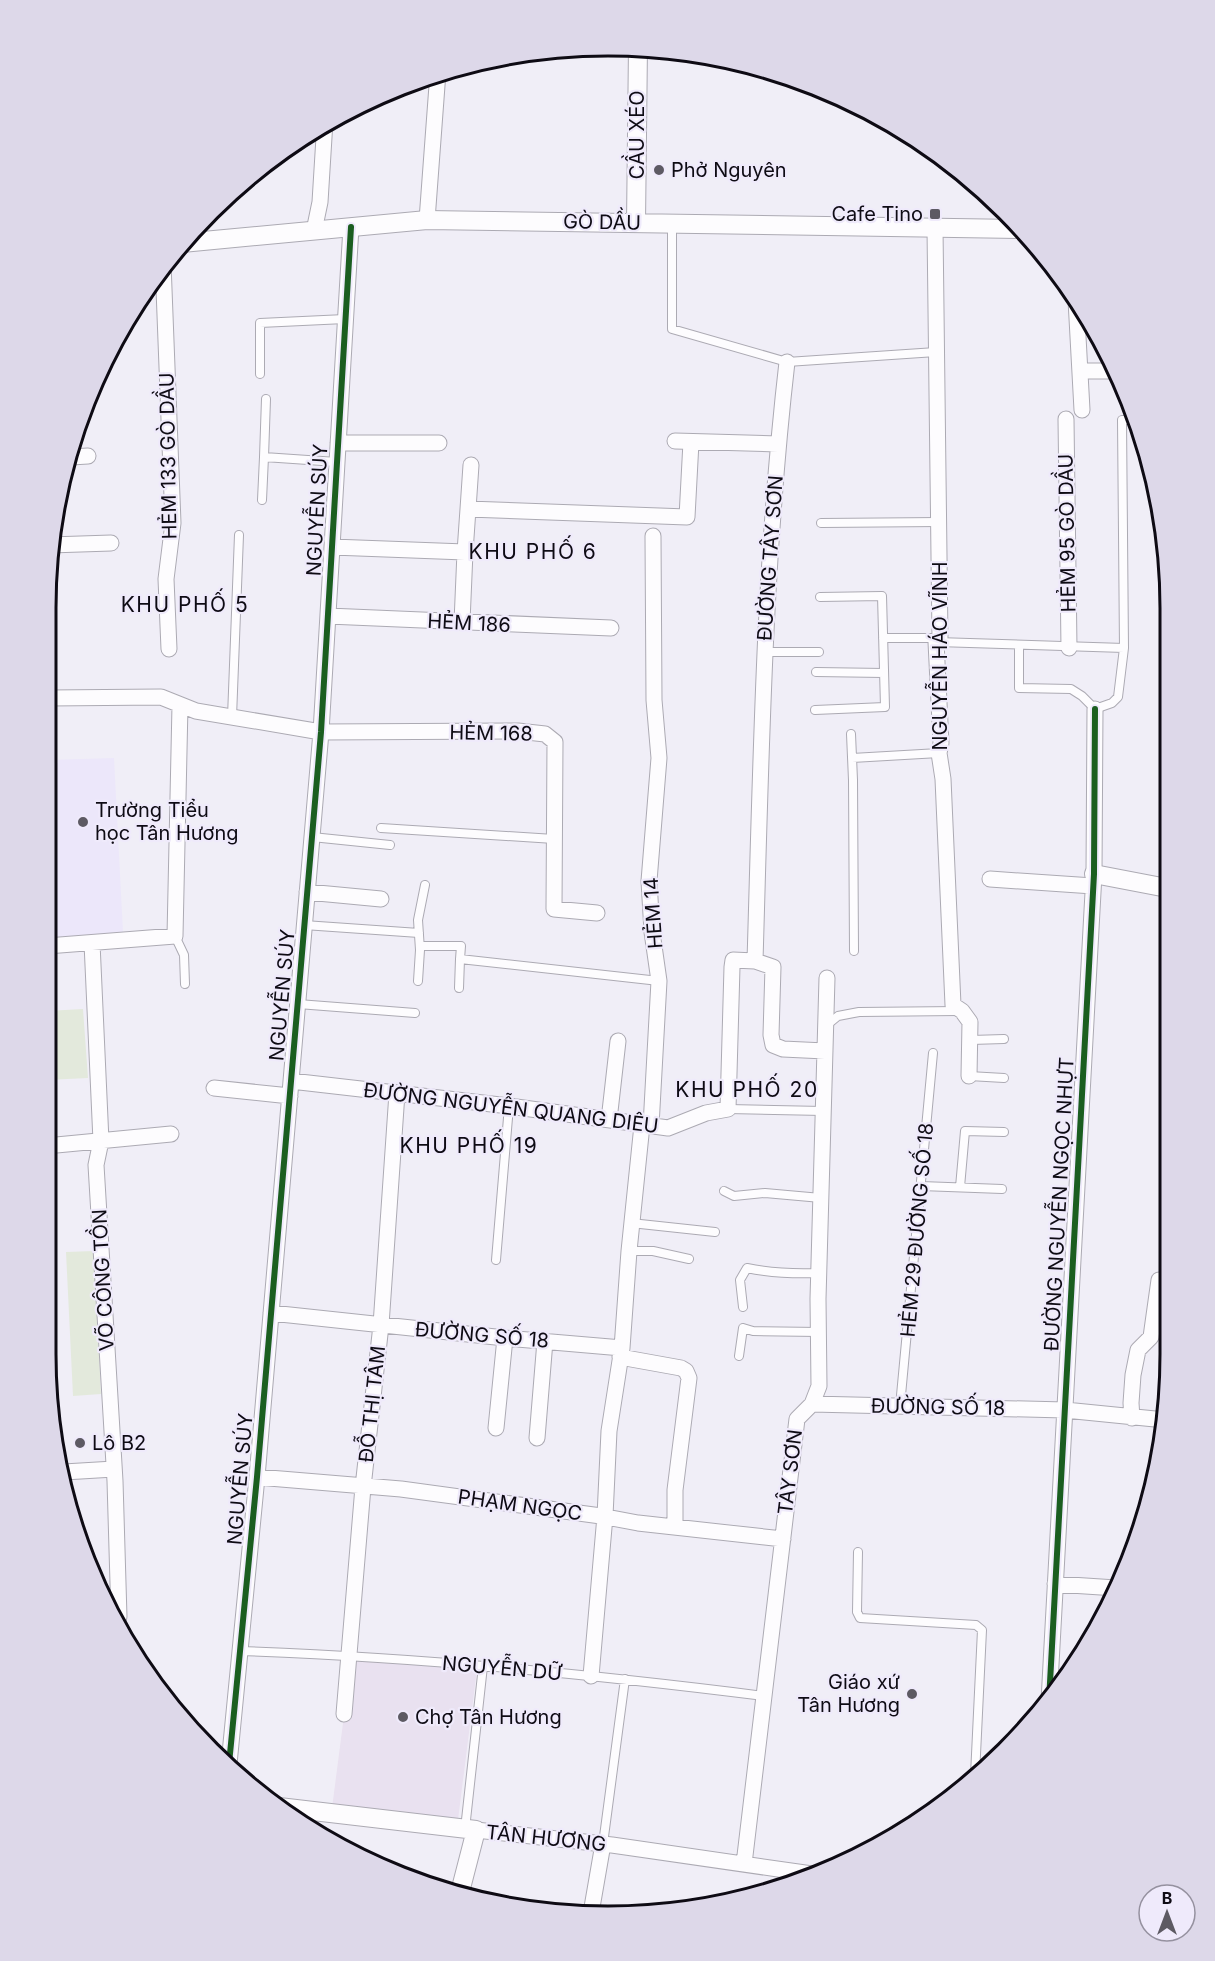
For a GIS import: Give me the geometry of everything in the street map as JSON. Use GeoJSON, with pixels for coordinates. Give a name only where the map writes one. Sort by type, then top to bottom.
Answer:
{"type":"FeatureCollection","features":[{"type":"Feature","properties":{"kind":"street","name":"CẦU XÉO"},"geometry":{"type":"LineString","coordinates":[[636,223],[638,57]]}},
{"type":"Feature","properties":{"kind":"street"},"geometry":{"type":"LineString","coordinates":[[427,220],[437,83]]}},
{"type":"Feature","properties":{"kind":"street"},"geometry":{"type":"LineString","coordinates":[[314,231],[320,202],[324,134]]}},
{"type":"Feature","properties":{"kind":"street","name":"GÒ DẦU"},"geometry":{"type":"LineString","coordinates":[[194,242],[427,220],[1010,230]]}},
{"type":"Feature","properties":{"kind":"street","name":"NGUYỄN SÚY"},"geometry":{"type":"LineString","coordinates":[[230,1756],[257,1477],[321,732],[351,227]]}},
{"type":"Feature","properties":{"kind":"street","name":"NGUYỄN HÁO VĨNH"},"geometry":{"type":"LineString","coordinates":[[935,228],[941,743],[939,753],[943,779],[953,1005],[962,1011],[970,1022],[969,1076]]}},
{"type":"Feature","properties":{"kind":"street","name":"HẺM 133 GÒ DẦU"},"geometry":{"type":"LineString","coordinates":[[164,280],[173,524],[166,579],[168,649]]}},
{"type":"Feature","properties":{"kind":"street"},"geometry":{"type":"LineString","coordinates":[[1077,319],[1082,410]]}},
{"type":"Feature","properties":{"kind":"street","name":"ĐƯỜNG TÂY SƠN"},"geometry":{"type":"LineString","coordinates":[[755,961],[764,652],[778,444],[787,362]]}},
{"type":"Feature","properties":{"kind":"street"},"geometry":{"type":"LineString","coordinates":[[1081,371],[1107,372]]}},
{"type":"Feature","properties":{"kind":"street","name":"HẺM 95 GÒ DẦU"},"geometry":{"type":"LineString","coordinates":[[1066,419],[1069,648]]}},
{"type":"Feature","properties":{"kind":"street"},"geometry":{"type":"LineString","coordinates":[[675,441],[778,444]]}},
{"type":"Feature","properties":{"kind":"street"},"geometry":{"type":"LineString","coordinates":[[468,509],[687,517],[691,442]]}},
{"type":"Feature","properties":{"kind":"street"},"geometry":{"type":"LineString","coordinates":[[338,443],[439,443]]}},
{"type":"Feature","properties":{"kind":"street"},"geometry":{"type":"LineString","coordinates":[[77,457],[88,456]]}},
{"type":"Feature","properties":{"kind":"street"},"geometry":{"type":"LineString","coordinates":[[462,622],[471,465]]}},
{"type":"Feature","properties":{"kind":"street","name":"HẺM 14"},"geometry":{"type":"LineString","coordinates":[[591,1676],[605,1516],[609,1431],[621,1352],[632,1223],[647,1126],[659,981],[652,932],[649,881],[659,758],[654,700],[653,536]]}},
{"type":"Feature","properties":{"kind":"street"},"geometry":{"type":"LineString","coordinates":[[59,545],[111,543]]}},
{"type":"Feature","properties":{"kind":"street"},"geometry":{"type":"LineString","coordinates":[[332,547],[465,552]]}},
{"type":"Feature","properties":{"kind":"street","name":"HẺM 186"},"geometry":{"type":"LineString","coordinates":[[328,616],[611,628]]}},
{"type":"Feature","properties":{"kind":"street","name":"HẺM 168"},"geometry":{"type":"LineString","coordinates":[[56,698],[161,697],[196,711],[321,732],[518,731],[545,734],[555,742],[557,757],[554,909],[597,913]]}},
{"type":"Feature","properties":{"kind":"street"},"geometry":{"type":"LineString","coordinates":[[56,945],[175,936],[180,705]]}},
{"type":"Feature","properties":{"kind":"street","name":"ĐƯỜNG NGUYỄN NGỌC NHỰT"},"geometry":{"type":"LineString","coordinates":[[1050,1683],[1094,880],[1095,709]]}},
{"type":"Feature","properties":{"kind":"street"},"geometry":{"type":"LineString","coordinates":[[990,879],[1094,880],[1160,887]]}},
{"type":"Feature","properties":{"kind":"street"},"geometry":{"type":"LineString","coordinates":[[307,892],[381,899]]}},
{"type":"Feature","properties":{"kind":"street","name":"VÕ CÔNG TỒN"},"geometry":{"type":"LineString","coordinates":[[92,943],[100,1141],[96,1166],[114,1469],[119,1611]]}},
{"type":"Feature","properties":{"kind":"street"},"geometry":{"type":"LineString","coordinates":[[728,1108],[733,960],[755,961],[773,967],[771,1035],[774,1045],[783,1049],[825,1051]]}},
{"type":"Feature","properties":{"kind":"street","name":"TÂY SƠN"},"geometry":{"type":"LineString","coordinates":[[744,1864],[797,1419],[812,1404],[819,1386],[819,1273],[827,978]]}},
{"type":"Feature","properties":{"kind":"street"},"geometry":{"type":"LineString","coordinates":[[609,1120],[618,1041]]}},
{"type":"Feature","properties":{"kind":"street","name":"ĐƯỜNG NGUYỄN QUANG DIÊU"},"geometry":{"type":"LineString","coordinates":[[214,1088],[290,1088],[397,1093],[668,1128],[706,1113],[728,1108]]}},
{"type":"Feature","properties":{"kind":"street","name":"ĐỖ THỊ TÂM"},"geometry":{"type":"LineString","coordinates":[[344,1714],[363,1487],[381,1325],[397,1093]]}},
{"type":"Feature","properties":{"kind":"street"},"geometry":{"type":"LineString","coordinates":[[56,1145],[171,1134]]}},
{"type":"Feature","properties":{"kind":"street"},"geometry":{"type":"LineString","coordinates":[[1132,1418],[1133,1375],[1138,1350],[1151,1337],[1160,1290]]}},
{"type":"Feature","properties":{"kind":"street","name":"ĐƯỜNG SỐ 18"},"geometry":{"type":"LineString","coordinates":[[271,1313],[545,1341],[621,1352],[681,1368],[686,1371],[688,1378],[675,1490],[675,1527]]}},
{"type":"Feature","properties":{"kind":"street"},"geometry":{"type":"LineString","coordinates":[[496,1428],[505,1338]]}},
{"type":"Feature","properties":{"kind":"street"},"geometry":{"type":"LineString","coordinates":[[537,1438],[545,1341]]}},
{"type":"Feature","properties":{"kind":"street","name":"ĐƯỜNG SỐ 18"},"geometry":{"type":"LineString","coordinates":[[812,1404],[1065,1410],[1156,1419]]}},
{"type":"Feature","properties":{"kind":"street"},"geometry":{"type":"LineString","coordinates":[[68,1472],[114,1469]]}},
{"type":"Feature","properties":{"kind":"street","name":"PHẠM NGỌC"},"geometry":{"type":"LineString","coordinates":[[257,1477],[401,1489],[605,1516],[638,1523],[783,1539]]}},
{"type":"Feature","properties":{"kind":"street"},"geometry":{"type":"LineString","coordinates":[[1055,1584],[1107,1587]]}},
{"type":"Feature","properties":{"kind":"street","name":"TÂN HƯƠNG"},"geometry":{"type":"LineString","coordinates":[[297,1809],[603,1844],[744,1864],[791,1874]]}},
{"type":"Feature","properties":{"kind":"street"},"geometry":{"type":"LineString","coordinates":[[461,1886],[471,1829]]}},
{"type":"Feature","properties":{"kind":"street"},"geometry":{"type":"LineString","coordinates":[[592,1905],[603,1844]]}},
{"type":"Feature","properties":{"kind":"lane"},"geometry":{"type":"LineString","coordinates":[[672,223],[672,329],[787,362],[936,352]]}},
{"type":"Feature","properties":{"kind":"lane"},"geometry":{"type":"LineString","coordinates":[[260,374],[260,323],[345,319]]}},
{"type":"Feature","properties":{"kind":"lane"},"geometry":{"type":"LineString","coordinates":[[262,500],[266,399]]}},
{"type":"Feature","properties":{"kind":"lane"},"geometry":{"type":"LineString","coordinates":[[1019,646],[1018,688],[1071,689],[1095,709],[1113,703],[1118,697],[1124,648],[1122,420],[1126,420]]}},
{"type":"Feature","properties":{"kind":"lane"},"geometry":{"type":"LineString","coordinates":[[264,457],[337,462]]}},
{"type":"Feature","properties":{"kind":"lane"},"geometry":{"type":"LineString","coordinates":[[821,524],[939,522]]}},
{"type":"Feature","properties":{"kind":"lane"},"geometry":{"type":"LineString","coordinates":[[232,717],[239,535]]}},
{"type":"Feature","properties":{"kind":"lane"},"geometry":{"type":"LineString","coordinates":[[815,710],[885,707],[882,596],[820,597]]}},
{"type":"Feature","properties":{"kind":"lane"},"geometry":{"type":"LineString","coordinates":[[883,638],[1019,646],[1124,648]]}},
{"type":"Feature","properties":{"kind":"lane"},"geometry":{"type":"LineString","coordinates":[[764,652],[819,652]]}},
{"type":"Feature","properties":{"kind":"lane"},"geometry":{"type":"LineString","coordinates":[[816,672],[884,673]]}},
{"type":"Feature","properties":{"kind":"lane"},"geometry":{"type":"LineString","coordinates":[[851,734],[854,951]]}},
{"type":"Feature","properties":{"kind":"lane"},"geometry":{"type":"LineString","coordinates":[[852,758],[939,753]]}},
{"type":"Feature","properties":{"kind":"lane"},"geometry":{"type":"LineString","coordinates":[[381,828],[554,839]]}},
{"type":"Feature","properties":{"kind":"lane"},"geometry":{"type":"LineString","coordinates":[[312,837],[390,845]]}},
{"type":"Feature","properties":{"kind":"lane"},"geometry":{"type":"LineString","coordinates":[[417,981],[420,946],[418,920],[425,885]]}},
{"type":"Feature","properties":{"kind":"lane"},"geometry":{"type":"LineString","coordinates":[[304,925],[419,933]]}},
{"type":"Feature","properties":{"kind":"lane"},"geometry":{"type":"LineString","coordinates":[[175,936],[184,955],[185,984]]}},
{"type":"Feature","properties":{"kind":"lane"},"geometry":{"type":"LineString","coordinates":[[420,946],[461,946],[459,988]]}},
{"type":"Feature","properties":{"kind":"lane"},"geometry":{"type":"LineString","coordinates":[[460,959],[659,981]]}},
{"type":"Feature","properties":{"kind":"lane"},"geometry":{"type":"LineString","coordinates":[[298,1004],[415,1013]]}},
{"type":"Feature","properties":{"kind":"lane"},"geometry":{"type":"LineString","coordinates":[[825,1026],[838,1016],[859,1012],[962,1011]]}},
{"type":"Feature","properties":{"kind":"lane"},"geometry":{"type":"LineString","coordinates":[[971,1040],[1004,1039]]}},
{"type":"Feature","properties":{"kind":"lane","name":"HẺM 29 ĐƯỜNG SỐ 18"},"geometry":{"type":"LineString","coordinates":[[900,1406],[933,1053]]}},
{"type":"Feature","properties":{"kind":"lane"},"geometry":{"type":"LineString","coordinates":[[969,1076],[1004,1078]]}},
{"type":"Feature","properties":{"kind":"lane"},"geometry":{"type":"LineString","coordinates":[[496,1260],[508,1106]]}},
{"type":"Feature","properties":{"kind":"lane"},"geometry":{"type":"LineString","coordinates":[[728,1108],[823,1111]]}},
{"type":"Feature","properties":{"kind":"lane"},"geometry":{"type":"LineString","coordinates":[[960,1187],[965,1131],[1004,1132]]}},
{"type":"Feature","properties":{"kind":"lane"},"geometry":{"type":"LineString","coordinates":[[921,1186],[1002,1189]]}},
{"type":"Feature","properties":{"kind":"lane"},"geometry":{"type":"LineString","coordinates":[[724,1191],[734,1196],[765,1193],[821,1198]]}},
{"type":"Feature","properties":{"kind":"lane"},"geometry":{"type":"LineString","coordinates":[[632,1223],[715,1232]]}},
{"type":"Feature","properties":{"kind":"lane"},"geometry":{"type":"LineString","coordinates":[[629,1251],[653,1251],[688,1259]]}},
{"type":"Feature","properties":{"kind":"lane"},"geometry":{"type":"LineString","coordinates":[[743,1308],[740,1280],[747,1268],[795,1274],[819,1273]]}},
{"type":"Feature","properties":{"kind":"lane"},"geometry":{"type":"LineString","coordinates":[[739,1356],[744,1328],[753,1331],[819,1332]]}},
{"type":"Feature","properties":{"kind":"lane"},"geometry":{"type":"LineString","coordinates":[[858,1552],[857,1612],[860,1618],[976,1625],[982,1630],[975,1765]]}},
{"type":"Feature","properties":{"kind":"lane","name":"NGUYỄN DỮ"},"geometry":{"type":"LineString","coordinates":[[239,1651],[348,1655],[483,1666],[625,1679],[764,1696]]}},
{"type":"Feature","properties":{"kind":"lane"},"geometry":{"type":"LineString","coordinates":[[471,1829],[483,1666]]}},
{"type":"Feature","properties":{"kind":"lane"},"geometry":{"type":"LineString","coordinates":[[603,1844],[625,1679]]}},
{"type":"Feature","properties":{"kind":"shaded area","name":"Trường Tiểu học Tân Hương"},"geometry":{"type":"Polygon","coordinates":[[[114,758],[123,932],[56,937],[56,760],[114,758]]]}},
{"type":"Feature","properties":{"kind":"shaded area"},"geometry":{"type":"Polygon","coordinates":[[[83,1009],[88,1078],[56,1080],[56,1010],[83,1009]]]}},
{"type":"Feature","properties":{"kind":"shaded area"},"geometry":{"type":"Polygon","coordinates":[[[94,1251],[101,1394],[73,1396],[66,1252],[94,1251]]]}},
{"type":"Feature","properties":{"kind":"shaded area"},"geometry":{"type":"Polygon","coordinates":[[[352,1654],[477,1669],[458,1820],[332,1808],[352,1654]]]}},
{"type":"Feature","properties":{"kind":"cycle path"},"geometry":{"type":"LineString","coordinates":[[230,1756],[257,1477],[321,732],[351,227]]}},
{"type":"Feature","properties":{"kind":"cycle path"},"geometry":{"type":"LineString","coordinates":[[1050,1683],[1094,874],[1095,709]]}},
{"type":"Feature","properties":{"kind":"place","name":"Phở Nguyên"},"geometry":{"type":"Point","coordinates":[659,170]}},
{"type":"Feature","properties":{"kind":"place","name":"Cafe Tino"},"geometry":{"type":"Point","coordinates":[935,214]}},
{"type":"Feature","properties":{"kind":"place","name":"Trường Tiểu học Tân Hương"},"geometry":{"type":"Point","coordinates":[83,822]}},
{"type":"Feature","properties":{"kind":"place","name":"Lô B2"},"geometry":{"type":"Point","coordinates":[80,1443]}},
{"type":"Feature","properties":{"kind":"place","name":"Giáo xứ Tân Hương"},"geometry":{"type":"Point","coordinates":[912,1694]}},
{"type":"Feature","properties":{"kind":"place","name":"Chợ Tân Hương"},"geometry":{"type":"Point","coordinates":[403,1717]}},
{"type":"Feature","properties":{"kind":"district","name":"KHU PHỐ 6"},"geometry":{"type":"Point","coordinates":[533,552]}},
{"type":"Feature","properties":{"kind":"district","name":"KHU PHỐ 5"},"geometry":{"type":"Point","coordinates":[185,605]}},
{"type":"Feature","properties":{"kind":"district","name":"KHU PHỐ 20"},"geometry":{"type":"Point","coordinates":[747,1090]}},
{"type":"Feature","properties":{"kind":"district","name":"KHU PHỐ 19"},"geometry":{"type":"Point","coordinates":[469,1146]}}]}
